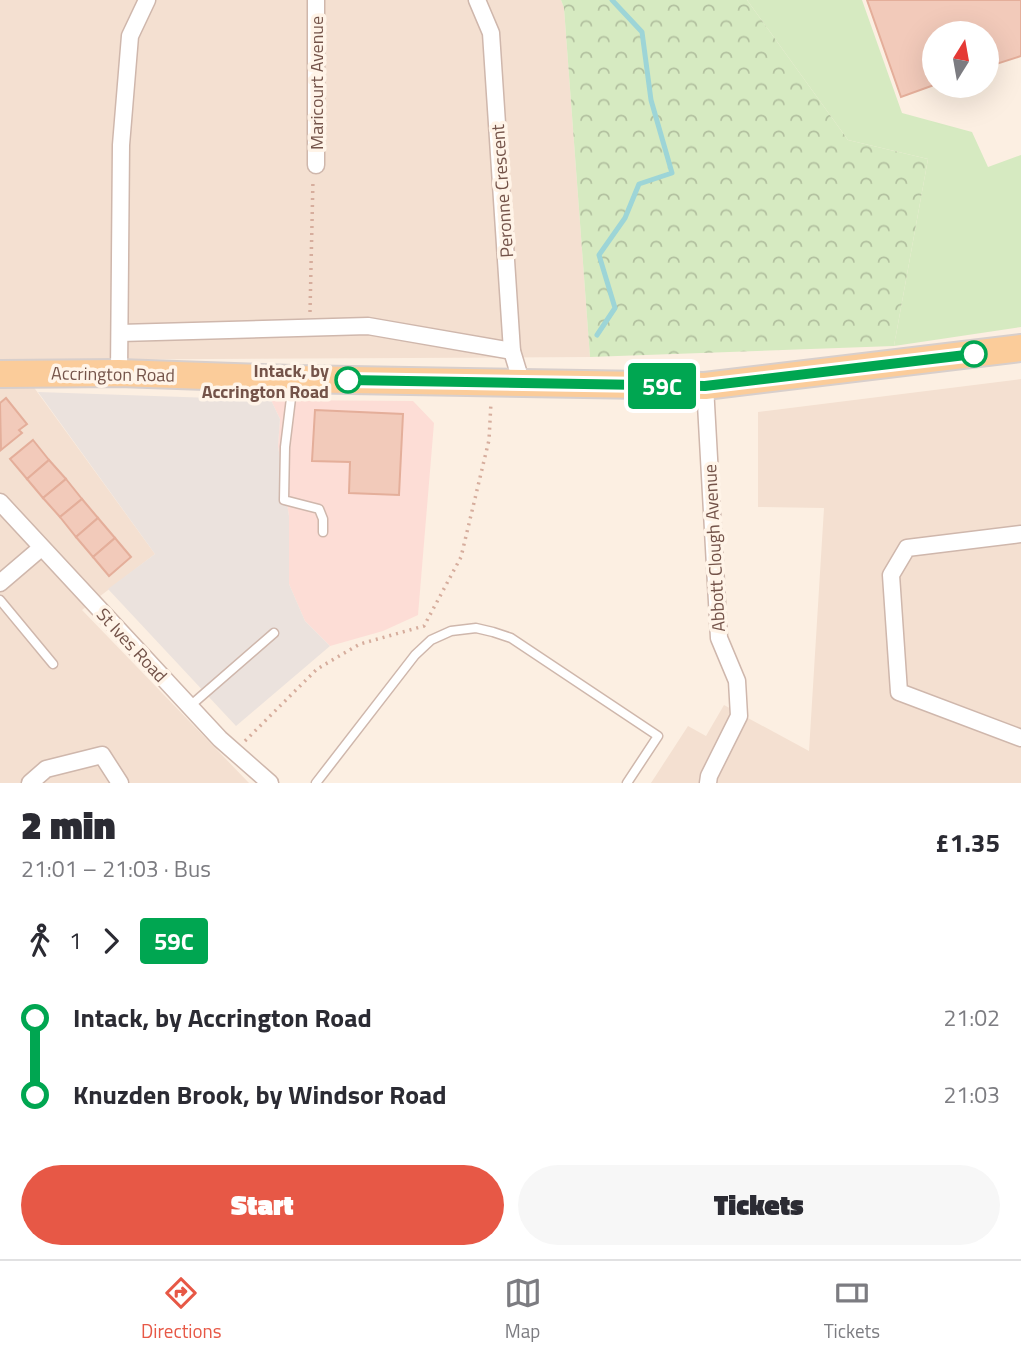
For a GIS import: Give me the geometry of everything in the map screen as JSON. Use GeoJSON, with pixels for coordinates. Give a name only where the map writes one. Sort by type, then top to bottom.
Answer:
{"type":"FeatureCollection","features":[{"type":"Feature","properties":{"kind":"main road","name":"Accrington Road"},"geometry":{"type":"LineString","coordinates":[[0,374],[119,373],[293,379],[705,386],[1021,348]]}},
{"type":"Feature","properties":{"kind":"street"},"geometry":{"type":"LineString","coordinates":[[119,373],[121,145],[130,36],[147,0]]}},
{"type":"Feature","properties":{"kind":"street","name":"Maricourt Avenue"},"geometry":{"type":"LineString","coordinates":[[316,0],[316,165]]}},
{"type":"Feature","properties":{"kind":"street","name":"Peronne Crescent"},"geometry":{"type":"LineString","coordinates":[[477,0],[491,33],[512,351],[522,384]]}},
{"type":"Feature","properties":{"kind":"street"},"geometry":{"type":"LineString","coordinates":[[120,333],[368,326],[512,351]]}},
{"type":"Feature","properties":{"kind":"street","name":"Abbott Clough Avenue"},"geometry":{"type":"LineString","coordinates":[[705,386],[719,638],[737,681],[739,716],[708,783]]}},
{"type":"Feature","properties":{"kind":"street","name":"St Ives Road"},"geometry":{"type":"LineString","coordinates":[[0,502],[234,752],[270,783]]}},
{"type":"Feature","properties":{"kind":"street"},"geometry":{"type":"LineString","coordinates":[[1021,534],[907,548],[891,575],[899,692],[1021,738]]}},
{"type":"Feature","properties":{"kind":"street"},"geometry":{"type":"LineString","coordinates":[[0,583],[41,548]]}},
{"type":"Feature","properties":{"kind":"street"},"geometry":{"type":"LineString","coordinates":[[30,783],[47,769],[102,755],[120,783]]}},
{"type":"Feature","properties":{"kind":"lane"},"geometry":{"type":"LineString","coordinates":[[293,379],[285,447],[284,499],[319,509],[323,519],[323,532]]}},
{"type":"Feature","properties":{"kind":"lane"},"geometry":{"type":"LineString","coordinates":[[0,600],[53,664]]}},
{"type":"Feature","properties":{"kind":"lane"},"geometry":{"type":"LineString","coordinates":[[316,783],[431,640],[451,631],[475,628],[511,638],[658,736],[627,783]]}},
{"type":"Feature","properties":{"kind":"lane"},"geometry":{"type":"LineString","coordinates":[[190,706],[274,633]]}},
{"type":"Feature","properties":{"kind":"path"},"geometry":{"type":"LineString","coordinates":[[309,328],[313,170],[316,165]]}},
{"type":"Feature","properties":{"kind":"path"},"geometry":{"type":"LineString","coordinates":[[234,752],[317,669],[360,644],[424,626],[461,557],[489,440],[491,382]]}},
{"type":"Feature","properties":{"kind":"shaded area"},"geometry":{"type":"Polygon","coordinates":[[[0,0],[561,0],[564,8],[590,357],[14,360],[155,554],[82,610],[249,783],[0,783],[0,0]]]}},
{"type":"Feature","properties":{"kind":"shaded area"},"geometry":{"type":"Polygon","coordinates":[[[1021,379],[1021,783],[651,783],[688,726],[706,736],[724,705],[809,751],[824,508],[758,507],[758,412],[1021,379]]]}},
{"type":"Feature","properties":{"kind":"shaded area"},"geometry":{"type":"Polygon","coordinates":[[[38,392],[271,400],[280,419],[278,446],[289,516],[289,584],[305,621],[330,646],[236,726],[108,589],[155,554],[38,392]]]}},
{"type":"Feature","properties":{"kind":"shaded area"},"geometry":{"type":"Polygon","coordinates":[[[271,400],[413,401],[434,423],[418,615],[383,631],[330,646],[305,621],[289,584],[289,516],[278,446],[280,419],[271,400]]]}},
{"type":"Feature","properties":{"kind":"green space"},"geometry":{"type":"Polygon","coordinates":[[[561,0],[747,0],[848,140],[928,159],[894,346],[590,357],[564,8],[561,0]]]}},
{"type":"Feature","properties":{"kind":"green space"},"geometry":{"type":"Polygon","coordinates":[[[747,0],[862,0],[902,113],[972,132],[988,167],[1021,155],[1021,327],[894,346],[928,159],[848,140],[747,0]]]}},
{"type":"Feature","properties":{"kind":"building"},"geometry":{"type":"Polygon","coordinates":[[[867,0],[1021,0],[1021,56],[999,63],[999,21],[922,21],[922,89],[901,97],[867,0]]]}},
{"type":"Feature","properties":{"kind":"building"},"geometry":{"type":"Polygon","coordinates":[[[6,398],[27,424],[19,430],[22,433],[1,450],[0,403],[6,398]]]}},
{"type":"Feature","properties":{"kind":"building"},"geometry":{"type":"Polygon","coordinates":[[[315,410],[403,414],[399,495],[349,493],[350,462],[312,461],[315,410]]]}},
{"type":"Feature","properties":{"kind":"building"},"geometry":{"type":"Polygon","coordinates":[[[33,440],[49,460],[27,479],[10,459],[33,440]]]}},
{"type":"Feature","properties":{"kind":"building"},"geometry":{"type":"Polygon","coordinates":[[[49,460],[66,479],[43,498],[27,479],[49,460]]]}},
{"type":"Feature","properties":{"kind":"building"},"geometry":{"type":"Polygon","coordinates":[[[66,479],[82,499],[60,517],[43,498],[66,479]]]}},
{"type":"Feature","properties":{"kind":"building"},"geometry":{"type":"Polygon","coordinates":[[[82,499],[98,518],[76,537],[60,517],[82,499]]]}},
{"type":"Feature","properties":{"kind":"building"},"geometry":{"type":"Polygon","coordinates":[[[98,518],[115,538],[93,557],[76,537],[98,518]]]}},
{"type":"Feature","properties":{"kind":"building"},"geometry":{"type":"Polygon","coordinates":[[[115,538],[131,557],[109,576],[93,557],[115,538]]]}},
{"type":"Feature","properties":{"kind":"waterway"},"geometry":{"type":"LineString","coordinates":[[597,335],[615,308],[599,255],[625,218],[639,184],[672,173],[651,100],[642,32],[612,0]]}},
{"type":"Feature","properties":{"kind":"bus line","name":"59C"},"geometry":{"type":"LineString","coordinates":[[348,380],[705,386],[974,354]]}},
{"type":"Feature","properties":{"kind":"place","name":"Intack, by Accrington Road"},"geometry":{"type":"Point","coordinates":[348,380]}}]}
